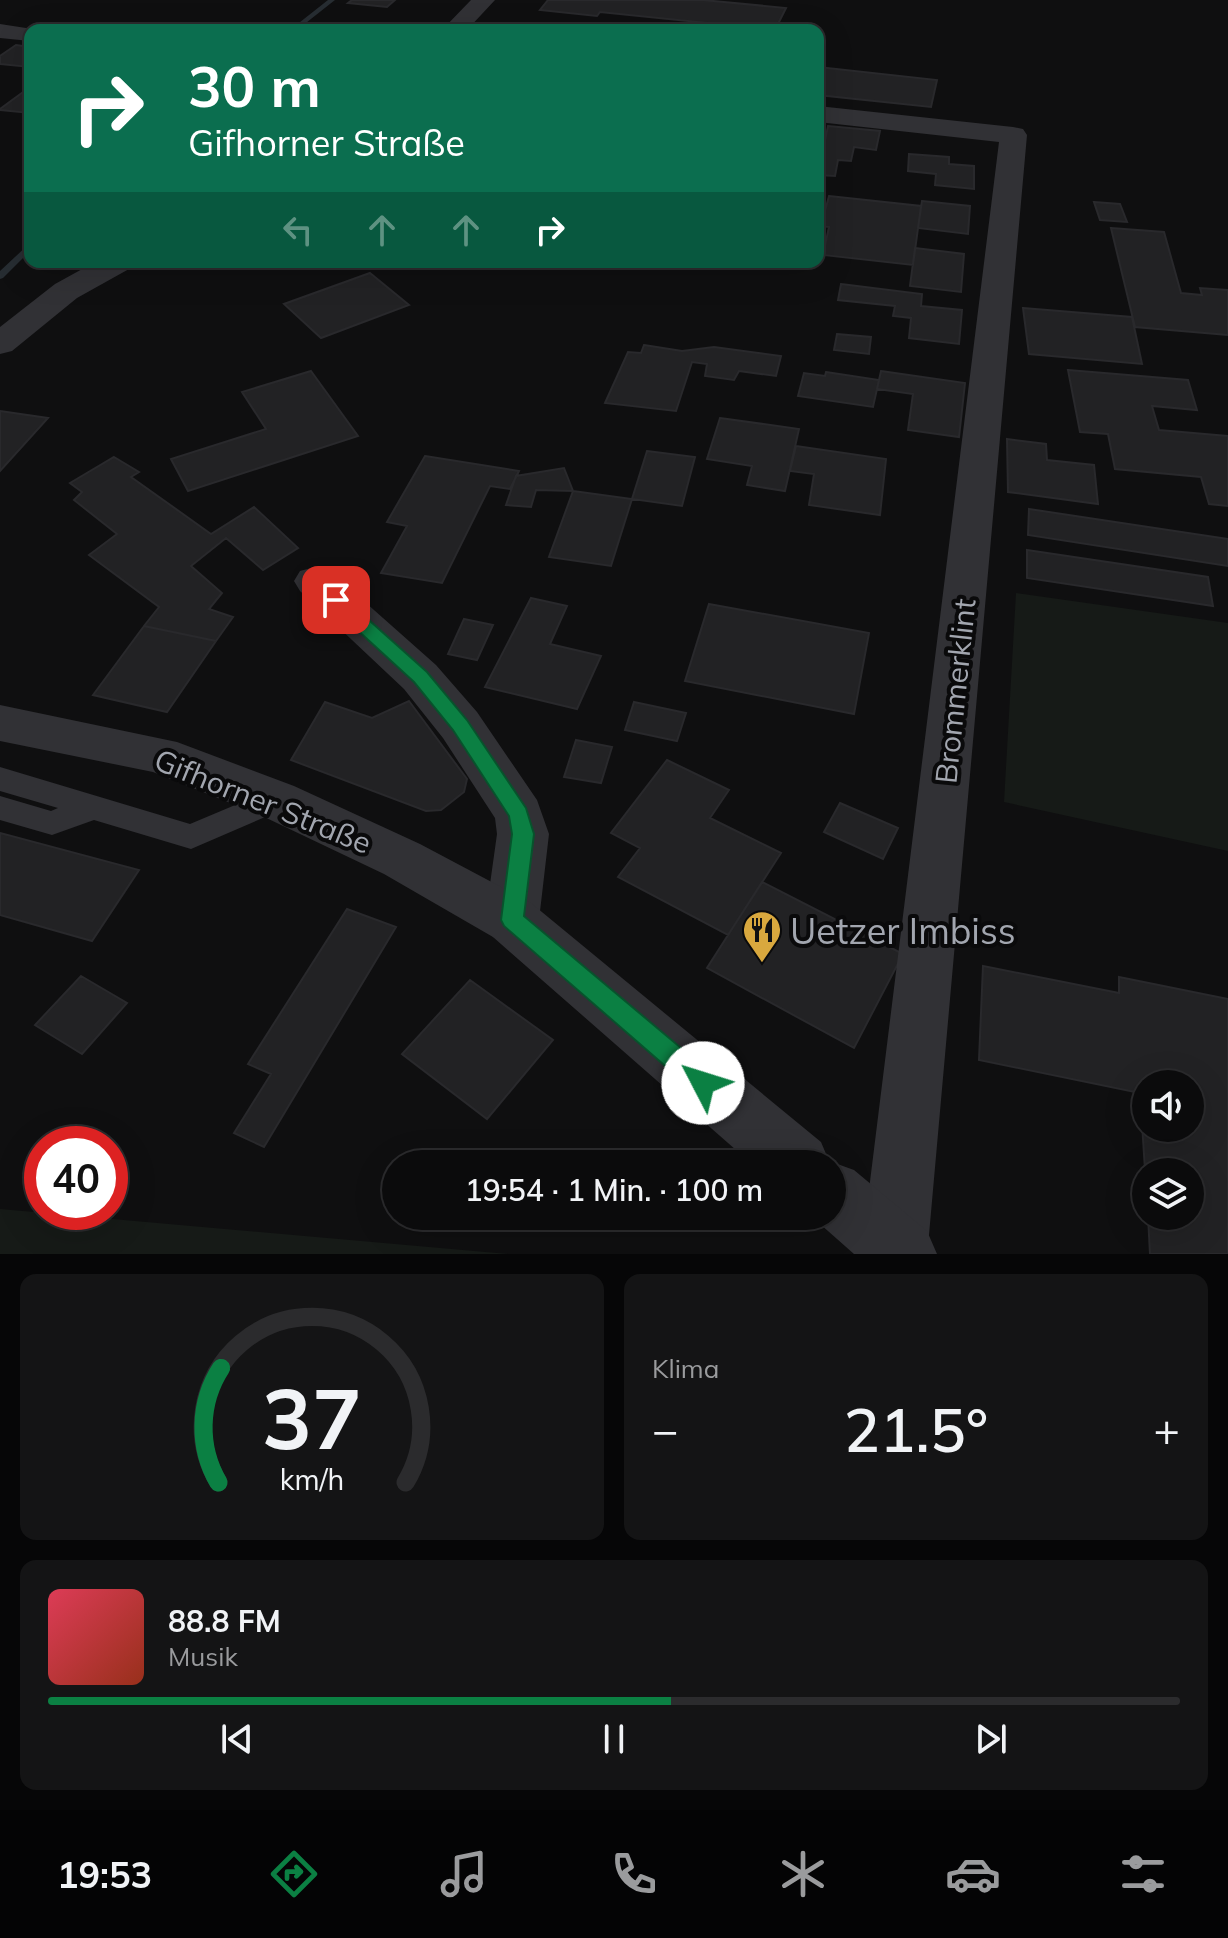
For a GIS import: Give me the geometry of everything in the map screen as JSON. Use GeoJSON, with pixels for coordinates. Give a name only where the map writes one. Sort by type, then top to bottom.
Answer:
{"type":"FeatureCollection","features":[{"type":"Feature","properties":{"kind":"street"},"geometry":{"type":"LineString","coordinates":[[460,24],[484,0]]}},
{"type":"Feature","properties":{"kind":"street"},"geometry":{"type":"LineString","coordinates":[[0,31],[24,33]]}},
{"type":"Feature","properties":{"kind":"street","name":"Brommerklint"},"geometry":{"type":"LineString","coordinates":[[824,115],[1013,135],[899,1250]]}},
{"type":"Feature","properties":{"kind":"street"},"geometry":{"type":"LineString","coordinates":[[0,344],[66,291],[107,268]]}},
{"type":"Feature","properties":{"kind":"street"},"geometry":{"type":"LineString","coordinates":[[315,581],[420,677],[460,725],[519,814],[523,834],[512,920]]}},
{"type":"Feature","properties":{"kind":"street","name":"Gifhorner Straße"},"geometry":{"type":"LineString","coordinates":[[0,723],[160,755],[276,800],[402,859],[512,920],[783,1150]]}},
{"type":"Feature","properties":{"kind":"street"},"geometry":{"type":"LineString","coordinates":[[846,1204],[899,1250]]}},
{"type":"Feature","properties":{"kind":"lane"},"geometry":{"type":"LineString","coordinates":[[0,779],[191,837],[276,800]]}},
{"type":"Feature","properties":{"kind":"lane"},"geometry":{"type":"LineString","coordinates":[[0,808],[52,823],[97,806]]}},
{"type":"Feature","properties":{"kind":"shaded area"},"geometry":{"type":"Polygon","coordinates":[[[1016,593],[1228,623],[1228,851],[1004,802],[1016,593]]]}},
{"type":"Feature","properties":{"kind":"shaded area"},"geometry":{"type":"Polygon","coordinates":[[[0,1209],[24,1211],[24,1230],[128,1230],[128,1220],[508,1254],[0,1254],[0,1209]]]}},
{"type":"Feature","properties":{"kind":"building"},"geometry":{"type":"Polygon","coordinates":[[[352,0],[395,0],[387,7],[348,3],[352,0]]]}},
{"type":"Feature","properties":{"kind":"building"},"geometry":{"type":"Polygon","coordinates":[[[548,0],[703,0],[786,8],[778,24],[717,24],[600,12],[597,16],[540,10],[548,0]]]}},
{"type":"Feature","properties":{"kind":"building"},"geometry":{"type":"Polygon","coordinates":[[[16,45],[24,46],[24,66],[0,64],[0,56],[16,45]]]}},
{"type":"Feature","properties":{"kind":"building"},"geometry":{"type":"Polygon","coordinates":[[[824,68],[937,80],[931,107],[824,96],[824,68]]]}},
{"type":"Feature","properties":{"kind":"building"},"geometry":{"type":"Polygon","coordinates":[[[24,91],[24,112],[0,109],[24,91]]]}},
{"type":"Feature","properties":{"kind":"building"},"geometry":{"type":"Polygon","coordinates":[[[828,126],[880,131],[876,150],[854,147],[851,161],[838,160],[835,176],[824,175],[828,126]]]}},
{"type":"Feature","properties":{"kind":"building"},"geometry":{"type":"Polygon","coordinates":[[[909,154],[949,157],[949,164],[974,166],[974,189],[935,185],[936,174],[908,171],[909,154]]]}},
{"type":"Feature","properties":{"kind":"building"},"geometry":{"type":"Polygon","coordinates":[[[829,196],[921,206],[913,265],[824,255],[829,227],[824,226],[829,196]]]}},
{"type":"Feature","properties":{"kind":"building"},"geometry":{"type":"Polygon","coordinates":[[[922,201],[970,206],[968,234],[918,228],[922,201]]]}},
{"type":"Feature","properties":{"kind":"building"},"geometry":{"type":"Polygon","coordinates":[[[1094,202],[1120,204],[1127,222],[1100,220],[1094,202]]]}},
{"type":"Feature","properties":{"kind":"building"},"geometry":{"type":"Polygon","coordinates":[[[1111,228],[1164,232],[1181,293],[1202,295],[1200,288],[1228,290],[1228,335],[1135,327],[1111,228]]]}},
{"type":"Feature","properties":{"kind":"building"},"geometry":{"type":"Polygon","coordinates":[[[915,248],[964,254],[961,292],[910,286],[915,248]]]}},
{"type":"Feature","properties":{"kind":"building"},"geometry":{"type":"Polygon","coordinates":[[[370,273],[409,305],[321,338],[284,304],[370,273]]]}},
{"type":"Feature","properties":{"kind":"building"},"geometry":{"type":"Polygon","coordinates":[[[841,284],[922,294],[921,306],[962,310],[959,344],[909,338],[911,318],[893,316],[895,306],[838,300],[841,284]]]}},
{"type":"Feature","properties":{"kind":"building"},"geometry":{"type":"Polygon","coordinates":[[[1023,308],[1132,317],[1142,364],[1029,354],[1023,308]]]}},
{"type":"Feature","properties":{"kind":"building"},"geometry":{"type":"Polygon","coordinates":[[[837,334],[871,337],[869,354],[834,350],[837,334]]]}},
{"type":"Feature","properties":{"kind":"building"},"geometry":{"type":"Polygon","coordinates":[[[644,345],[682,351],[714,347],[781,356],[776,376],[739,371],[734,380],[705,376],[707,364],[692,362],[676,411],[605,403],[628,352],[641,353],[644,345]]]}},
{"type":"Feature","properties":{"kind":"building"},"geometry":{"type":"Polygon","coordinates":[[[1068,370],[1188,380],[1197,410],[1152,406],[1159,430],[1228,436],[1228,506],[1209,504],[1201,477],[1115,469],[1108,434],[1080,432],[1068,370]]]}},
{"type":"Feature","properties":{"kind":"building"},"geometry":{"type":"Polygon","coordinates":[[[311,371],[358,436],[188,491],[171,459],[266,429],[242,392],[311,371]]]}},
{"type":"Feature","properties":{"kind":"building"},"geometry":{"type":"Polygon","coordinates":[[[881,371],[965,383],[959,437],[908,430],[913,394],[877,389],[881,371]]]}},
{"type":"Feature","properties":{"kind":"building"},"geometry":{"type":"Polygon","coordinates":[[[826,372],[879,380],[873,407],[798,396],[804,373],[825,376],[826,372]]]}},
{"type":"Feature","properties":{"kind":"building"},"geometry":{"type":"Polygon","coordinates":[[[0,411],[48,418],[0,471],[0,411]]]}},
{"type":"Feature","properties":{"kind":"building"},"geometry":{"type":"Polygon","coordinates":[[[720,418],[799,429],[785,491],[747,485],[752,466],[707,459],[720,418]]]}},
{"type":"Feature","properties":{"kind":"building"},"geometry":{"type":"Polygon","coordinates":[[[1007,439],[1046,444],[1047,460],[1094,465],[1098,504],[1008,492],[1007,439]]]}},
{"type":"Feature","properties":{"kind":"building"},"geometry":{"type":"Polygon","coordinates":[[[796,446],[886,459],[880,515],[809,505],[814,474],[790,471],[796,446]]]}},
{"type":"Feature","properties":{"kind":"building"},"geometry":{"type":"Polygon","coordinates":[[[647,451],[695,457],[682,506],[632,499],[647,451]]]}},
{"type":"Feature","properties":{"kind":"building"},"geometry":{"type":"Polygon","coordinates":[[[425,456],[519,471],[510,489],[490,486],[442,583],[381,573],[407,526],[387,522],[425,456]]]}},
{"type":"Feature","properties":{"kind":"building"},"geometry":{"type":"Polygon","coordinates":[[[114,457],[139,472],[131,477],[211,534],[254,507],[298,548],[263,570],[226,538],[191,566],[222,593],[209,609],[233,617],[216,641],[144,626],[159,607],[89,555],[117,534],[74,500],[82,492],[70,483],[114,457]]]}},
{"type":"Feature","properties":{"kind":"building"},"geometry":{"type":"Polygon","coordinates":[[[564,468],[573,491],[536,490],[531,507],[506,505],[516,476],[564,468]]]}},
{"type":"Feature","properties":{"kind":"building"},"geometry":{"type":"Polygon","coordinates":[[[573,491],[632,499],[611,566],[549,557],[573,491]]]}},
{"type":"Feature","properties":{"kind":"building"},"geometry":{"type":"Polygon","coordinates":[[[1029,509],[1228,539],[1228,566],[1028,535],[1029,509]]]}},
{"type":"Feature","properties":{"kind":"building"},"geometry":{"type":"Polygon","coordinates":[[[1027,550],[1208,577],[1213,606],[1027,578],[1027,550]]]}},
{"type":"Feature","properties":{"kind":"building"},"geometry":{"type":"Polygon","coordinates":[[[531,598],[567,606],[550,644],[601,656],[577,709],[485,687],[531,598]]]}},
{"type":"Feature","properties":{"kind":"building"},"geometry":{"type":"Polygon","coordinates":[[[709,604],[869,633],[854,714],[685,681],[709,604]]]}},
{"type":"Feature","properties":{"kind":"building"},"geometry":{"type":"Polygon","coordinates":[[[464,619],[493,625],[477,660],[448,654],[464,619]]]}},
{"type":"Feature","properties":{"kind":"building"},"geometry":{"type":"Polygon","coordinates":[[[144,626],[216,641],[167,712],[93,695],[144,626]]]}},
{"type":"Feature","properties":{"kind":"building"},"geometry":{"type":"Polygon","coordinates":[[[409,701],[467,779],[464,792],[441,810],[426,811],[291,760],[325,702],[372,718],[409,701]]]}},
{"type":"Feature","properties":{"kind":"building"},"geometry":{"type":"Polygon","coordinates":[[[634,702],[686,713],[677,741],[625,730],[634,702]]]}},
{"type":"Feature","properties":{"kind":"building"},"geometry":{"type":"Polygon","coordinates":[[[576,740],[612,747],[601,783],[564,777],[576,740]]]}},
{"type":"Feature","properties":{"kind":"building"},"geometry":{"type":"Polygon","coordinates":[[[667,760],[729,790],[710,818],[781,853],[728,935],[618,877],[640,848],[611,833],[667,760]]]}},
{"type":"Feature","properties":{"kind":"building"},"geometry":{"type":"Polygon","coordinates":[[[840,803],[898,828],[883,859],[824,832],[840,803]]]}},
{"type":"Feature","properties":{"kind":"building"},"geometry":{"type":"Polygon","coordinates":[[[0,833],[139,870],[92,941],[0,915],[0,833]]]}},
{"type":"Feature","properties":{"kind":"building"},"geometry":{"type":"Polygon","coordinates":[[[762,882],[903,954],[854,1048],[707,968],[762,882]]]}},
{"type":"Feature","properties":{"kind":"building"},"geometry":{"type":"Polygon","coordinates":[[[347,909],[396,927],[264,1147],[234,1133],[271,1074],[248,1064],[347,909]]]}},
{"type":"Feature","properties":{"kind":"building"},"geometry":{"type":"Polygon","coordinates":[[[983,966],[1119,993],[1119,977],[1228,999],[1228,1254],[1150,1254],[1149,1230],[1204,1230],[1204,1158],[1144,1158],[1143,1142],[1204,1142],[1204,1070],[1132,1070],[1132,1091],[979,1060],[983,966]]]}},
{"type":"Feature","properties":{"kind":"building"},"geometry":{"type":"Polygon","coordinates":[[[81,976],[127,1003],[82,1054],[35,1025],[81,976]]]}},
{"type":"Feature","properties":{"kind":"building"},"geometry":{"type":"Polygon","coordinates":[[[470,980],[553,1040],[487,1119],[402,1054],[470,980]]]}},
{"type":"Feature","properties":{"kind":"waterway"},"geometry":{"type":"LineString","coordinates":[[301,24],[332,0]]}},
{"type":"Feature","properties":{"kind":"waterway"},"geometry":{"type":"LineString","coordinates":[[0,276],[24,252]]}},
{"type":"Feature","properties":{"kind":"place","name":"Uetzer Imbiss"},"geometry":{"type":"Point","coordinates":[762,964]}},
{"type":"Feature","properties":{"kind":"route"},"geometry":{"type":"LineString","coordinates":[[336,600],[420,677],[460,725],[519,814],[523,834],[512,920],[703,1083]]}}]}
